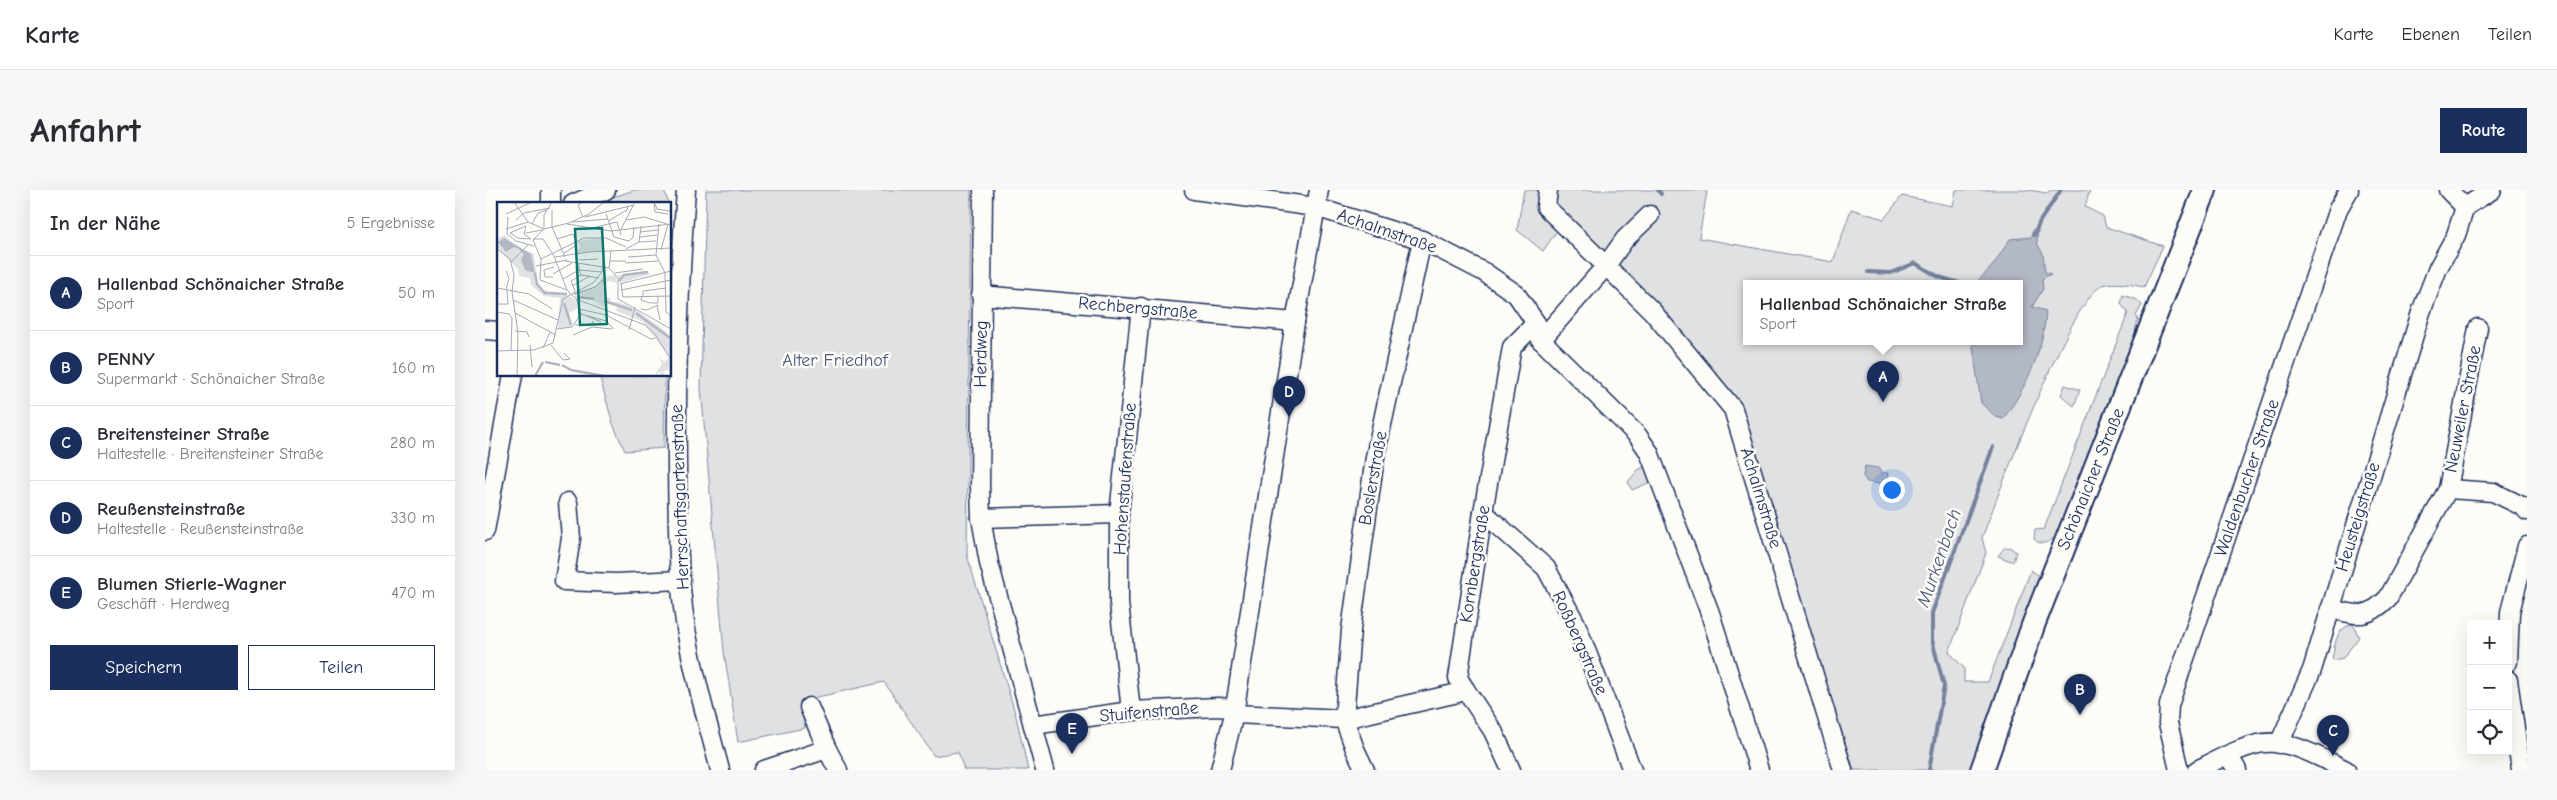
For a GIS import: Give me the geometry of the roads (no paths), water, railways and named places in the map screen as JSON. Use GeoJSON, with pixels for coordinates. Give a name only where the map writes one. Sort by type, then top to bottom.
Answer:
{"type":"FeatureCollection","features":[{"type":"Feature","properties":{"kind":"main road","name":"Schönaicher Straße"},"geometry":{"type":"LineString","coordinates":[[1982,770],[2037,614],[2205,190]]}},
{"type":"Feature","properties":{"kind":"street"},"geometry":{"type":"LineString","coordinates":[[578,202],[606,190]]}},
{"type":"Feature","properties":{"kind":"street","name":"Herrschaftsgartenstraße"},"geometry":{"type":"LineString","coordinates":[[686,190],[679,281],[677,520],[681,580],[689,645],[720,770]]}},
{"type":"Feature","properties":{"kind":"street","name":"Herdweg"},"geometry":{"type":"LineString","coordinates":[[983,190],[979,488],[981,518],[989,563],[1045,770]]}},
{"type":"Feature","properties":{"kind":"street","name":"Achalmstraße"},"geometry":{"type":"LineString","coordinates":[[1194,190],[1315,207],[1422,240],[1483,272],[1516,294],[1536,323],[1541,340],[1638,436],[1649,452],[1710,613],[1759,770]]}},
{"type":"Feature","properties":{"kind":"street"},"geometry":{"type":"LineString","coordinates":[[1220,770],[1234,711],[1295,322],[1319,190]]}},
{"type":"Feature","properties":{"kind":"street","name":"Achalmstraße"},"geometry":{"type":"LineString","coordinates":[[1547,190],[1546,207],[1652,312],[1733,409],[1843,770]]}},
{"type":"Feature","properties":{"kind":"street","name":"Waldenbucher Straße"},"geometry":{"type":"LineString","coordinates":[[2179,770],[2168,723],[2169,705],[2335,218],[2349,190]]}},
{"type":"Feature","properties":{"kind":"street"},"geometry":{"type":"LineString","coordinates":[[2448,190],[2465,207],[2492,190]]}},
{"type":"Feature","properties":{"kind":"street","name":"Heusteigstraße"},"geometry":{"type":"LineString","coordinates":[[2279,744],[2312,670],[2421,312],[2438,268],[2456,236],[2465,207]]}},
{"type":"Feature","properties":{"kind":"street"},"geometry":{"type":"LineString","coordinates":[[1541,340],[1605,267],[1625,239],[1650,215]]}},
{"type":"Feature","properties":{"kind":"street","name":"Boslerstraße"},"geometry":{"type":"LineString","coordinates":[[1344,719],[1351,630],[1375,457],[1422,240]]}},
{"type":"Feature","properties":{"kind":"street","name":"Rechbergstraße"},"geometry":{"type":"LineString","coordinates":[[981,295],[1141,307],[1295,322]]}},
{"type":"Feature","properties":{"kind":"street","name":"Hohenstaufenstraße"},"geometry":{"type":"LineString","coordinates":[[1131,711],[1119,603],[1119,514],[1141,307]]}},
{"type":"Feature","properties":{"kind":"street","name":"Kornbergstraße"},"geometry":{"type":"LineString","coordinates":[[1465,689],[1458,678],[1483,512],[1512,347],[1536,323]]}},
{"type":"Feature","properties":{"kind":"street","name":"Neuweiler Straße"},"geometry":{"type":"LineString","coordinates":[[2330,609],[2362,616],[2376,611],[2388,598],[2447,490],[2478,328]]}},
{"type":"Feature","properties":{"kind":"street"},"geometry":{"type":"LineString","coordinates":[[485,531],[513,376]]}},
{"type":"Feature","properties":{"kind":"street","name":"Neuweiler Straße"},"geometry":{"type":"LineString","coordinates":[[2447,490],[2493,492],[2524,507],[2527,511]]}},
{"type":"Feature","properties":{"kind":"street"},"geometry":{"type":"LineString","coordinates":[[568,502],[571,538],[564,581],[617,583],[681,580]]}},
{"type":"Feature","properties":{"kind":"street","name":"Roßbergstraße"},"geometry":{"type":"LineString","coordinates":[[1483,512],[1546,568],[1576,624],[1633,770]]}},
{"type":"Feature","properties":{"kind":"street"},"geometry":{"type":"LineString","coordinates":[[981,518],[1119,514]]}},
{"type":"Feature","properties":{"kind":"street"},"geometry":{"type":"LineString","coordinates":[[2510,620],[2510,612],[2527,546]]}},
{"type":"Feature","properties":{"kind":"street"},"geometry":{"type":"LineString","coordinates":[[1365,770],[1344,719],[1458,693],[1465,689],[1493,731],[1511,770]]}},
{"type":"Feature","properties":{"kind":"street"},"geometry":{"type":"LineString","coordinates":[[809,707],[838,770]]}},
{"type":"Feature","properties":{"kind":"street","name":"Stuifenstraße"},"geometry":{"type":"LineString","coordinates":[[1033,725],[1131,711],[1218,707],[1234,711],[1344,719]]}},
{"type":"Feature","properties":{"kind":"street"},"geometry":{"type":"LineString","coordinates":[[2512,708],[2521,770]]}},
{"type":"Feature","properties":{"kind":"street"},"geometry":{"type":"LineString","coordinates":[[2197,770],[2233,762],[2260,743],[2279,744],[2301,749],[2346,770]]}},
{"type":"Feature","properties":{"kind":"street"},"geometry":{"type":"LineString","coordinates":[[764,770],[827,748]]}},
{"type":"Feature","properties":{"kind":"waterway"},"geometry":{"type":"LineString","coordinates":[[1658,190],[1661,194]]}},
{"type":"Feature","properties":{"kind":"waterway","name":"Murkenbach"},"geometry":{"type":"LineString","coordinates":[[2034,235],[2040,221],[2061,190]]}},
{"type":"Feature","properties":{"kind":"waterway"},"geometry":{"type":"LineString","coordinates":[[1868,272],[1891,273],[1915,263],[1939,277],[1949,280]]}},
{"type":"Feature","properties":{"kind":"waterway","name":"Murkenbach"},"geometry":{"type":"LineString","coordinates":[[1929,770],[1944,686],[1932,640],[1932,613],[1993,447]]}},
{"type":"Feature","properties":{"kind":"place","name":"Hallenbad Schönaicher Straße"},"geometry":{"type":"Point","coordinates":[1883,402]}},
{"type":"Feature","properties":{"kind":"place","name":"Reußensteinstraße"},"geometry":{"type":"Point","coordinates":[1289,417]}},
{"type":"Feature","properties":{"kind":"place","name":"PENNY"},"geometry":{"type":"Point","coordinates":[2080,715]}},
{"type":"Feature","properties":{"kind":"place","name":"Blumen Stierle-Wagner"},"geometry":{"type":"Point","coordinates":[1072,754]}},
{"type":"Feature","properties":{"kind":"place","name":"Breitensteiner Straße"},"geometry":{"type":"Point","coordinates":[2333,756]}},
{"type":"Feature","properties":{"kind":"park label","name":"Alter Friedhof"},"geometry":{"type":"Point","coordinates":[835,360]}}]}
